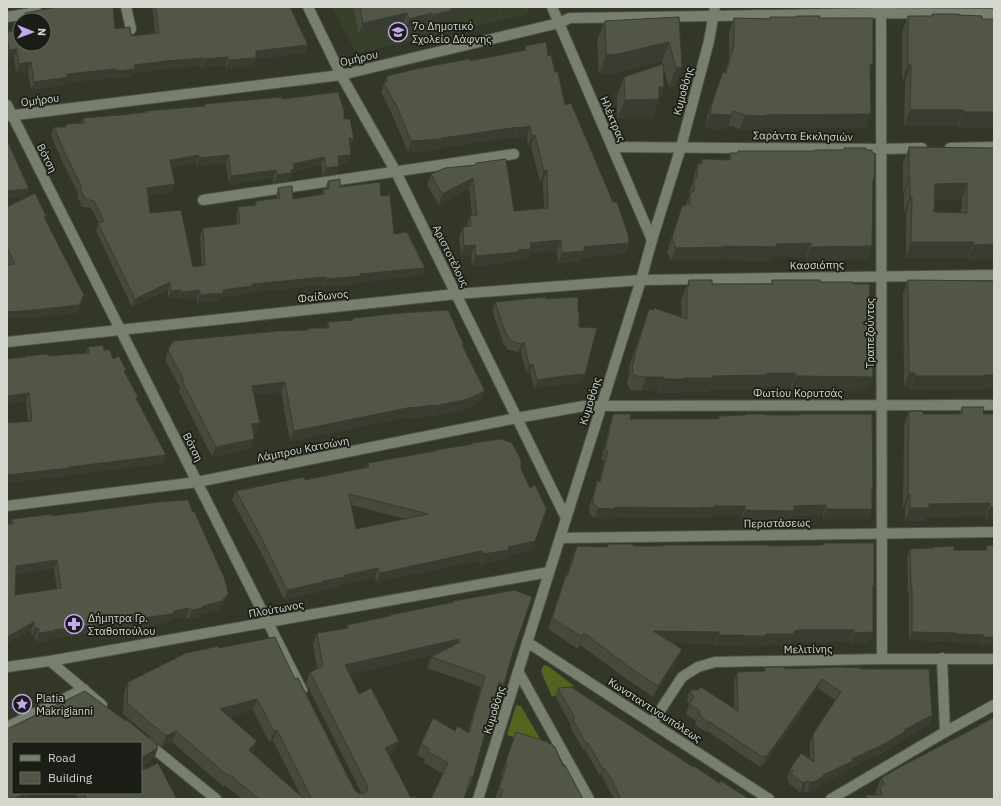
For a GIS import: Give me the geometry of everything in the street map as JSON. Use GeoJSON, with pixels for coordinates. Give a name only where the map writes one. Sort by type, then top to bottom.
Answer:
{"type":"FeatureCollection","features":[{"type":"Feature","properties":{"kind":"street"},"geometry":{"type":"LineString","coordinates":[[126,7],[131,29]]}},
{"type":"Feature","properties":{"kind":"street","name":"Αριστοτέλους"},"geometry":{"type":"LineString","coordinates":[[308,7],[341,75],[396,172],[566,518]]}},
{"type":"Feature","properties":{"kind":"street","name":"Ηλέκτρας"},"geometry":{"type":"LineString","coordinates":[[552,7],[652,240]]}},
{"type":"Feature","properties":{"kind":"street","name":"Ομήρου"},"geometry":{"type":"LineString","coordinates":[[10,116],[341,75],[559,23],[570,18],[714,12],[881,10],[994,14]]}},
{"type":"Feature","properties":{"kind":"street","name":"Τραπεζούντος"},"geometry":{"type":"LineString","coordinates":[[881,10],[882,659]]}},
{"type":"Feature","properties":{"kind":"street"},"geometry":{"type":"LineString","coordinates":[[7,17],[43,11]]}},
{"type":"Feature","properties":{"kind":"street","name":"Κυμοθόης"},"geometry":{"type":"LineString","coordinates":[[478,799],[641,280],[681,147],[709,41],[714,12]]}},
{"type":"Feature","properties":{"kind":"street","name":"Βότση"},"geometry":{"type":"LineString","coordinates":[[7,105],[10,116],[308,700]]}},
{"type":"Feature","properties":{"kind":"street","name":"Σαράντα Εκκλησιών"},"geometry":{"type":"LineString","coordinates":[[612,147],[881,149],[994,147]]}},
{"type":"Feature","properties":{"kind":"street"},"geometry":{"type":"LineString","coordinates":[[203,200],[514,154]]}},
{"type":"Feature","properties":{"kind":"street","name":"Κασσιόπης"},"geometry":{"type":"LineString","coordinates":[[641,280],[994,275]]}},
{"type":"Feature","properties":{"kind":"street","name":"Φαίδωνος"},"geometry":{"type":"LineString","coordinates":[[7,342],[456,294],[641,280]]}},
{"type":"Feature","properties":{"kind":"street","name":"Φωτίου Κορυτσάς"},"geometry":{"type":"LineString","coordinates":[[601,406],[994,405]]}},
{"type":"Feature","properties":{"kind":"street","name":"Λάμπρου Κατσώνη"},"geometry":{"type":"LineString","coordinates":[[7,506],[197,482],[517,418],[584,406],[601,406]]}},
{"type":"Feature","properties":{"kind":"street","name":"Περιστάσεως"},"geometry":{"type":"LineString","coordinates":[[560,538],[994,532]]}},
{"type":"Feature","properties":{"kind":"street","name":"Πλούτωνος"},"geometry":{"type":"LineString","coordinates":[[7,667],[50,662],[549,572]]}},
{"type":"Feature","properties":{"kind":"street","name":"Κωνσταντινουπόλεως"},"geometry":{"type":"LineString","coordinates":[[527,642],[769,799]]}},
{"type":"Feature","properties":{"kind":"street"},"geometry":{"type":"LineString","coordinates":[[942,658],[945,732]]}},
{"type":"Feature","properties":{"kind":"street","name":"Μελιτίνης"},"geometry":{"type":"LineString","coordinates":[[652,723],[682,677],[698,667],[716,662],[942,658],[994,659]]}},
{"type":"Feature","properties":{"kind":"street"},"geometry":{"type":"LineString","coordinates":[[50,662],[107,709]]}},
{"type":"Feature","properties":{"kind":"street"},"geometry":{"type":"LineString","coordinates":[[518,671],[588,799]]}},
{"type":"Feature","properties":{"kind":"street"},"geometry":{"type":"LineString","coordinates":[[7,727],[84,689]]}},
{"type":"Feature","properties":{"kind":"street"},"geometry":{"type":"LineString","coordinates":[[831,799],[994,705]]}},
{"type":"Feature","properties":{"kind":"street"},"geometry":{"type":"LineString","coordinates":[[137,734],[163,761],[214,798]]}},
{"type":"Feature","properties":{"kind":"shaded area","name":"7ο Δημοτικό Σχολείο Δάφνης"},"geometry":{"type":"Polygon","coordinates":[[[332,7],[528,7],[528,13],[525,15],[358,53],[354,49],[332,7]]]}},
{"type":"Feature","properties":{"kind":"green space"},"geometry":{"type":"Polygon","coordinates":[[[544,665],[548,666],[574,686],[552,697],[541,670],[544,665]]]}},
{"type":"Feature","properties":{"kind":"green space"},"geometry":{"type":"Polygon","coordinates":[[[516,705],[521,706],[546,749],[507,735],[516,705]]]}},
{"type":"Feature","properties":{"kind":"building"},"geometry":{"type":"Polygon","coordinates":[[[57,7],[113,7],[115,29],[130,27],[131,36],[159,33],[156,7],[290,7],[308,45],[256,51],[256,58],[229,60],[228,57],[166,61],[134,65],[135,69],[116,71],[116,69],[67,74],[68,77],[34,82],[31,62],[19,64],[17,52],[52,52],[52,12],[30,12],[57,7]]]}},
{"type":"Feature","properties":{"kind":"building"},"geometry":{"type":"Polygon","coordinates":[[[360,7],[457,7],[451,8],[452,10],[433,15],[432,13],[409,19],[407,13],[363,23],[360,7]]]}},
{"type":"Feature","properties":{"kind":"building"},"geometry":{"type":"Polygon","coordinates":[[[932,14],[959,14],[982,16],[982,19],[994,19],[994,112],[964,112],[964,110],[910,110],[911,65],[908,65],[908,16],[932,16],[932,14]]]}},
{"type":"Feature","properties":{"kind":"building"},"geometry":{"type":"Polygon","coordinates":[[[820,16],[819,18],[873,18],[873,64],[870,64],[871,114],[765,116],[745,115],[733,111],[732,115],[710,114],[713,100],[723,72],[726,73],[734,44],[734,18],[770,19],[770,17],[820,16]]]}},
{"type":"Feature","properties":{"kind":"building"},"geometry":{"type":"Polygon","coordinates":[[[679,17],[682,67],[676,68],[669,42],[618,54],[606,55],[605,21],[679,17]]]}},
{"type":"Feature","properties":{"kind":"building"},"geometry":{"type":"Polygon","coordinates":[[[12,31],[12,50],[9,50],[7,32],[12,31]]]}},
{"type":"Feature","properties":{"kind":"building"},"geometry":{"type":"Polygon","coordinates":[[[546,42],[548,56],[551,55],[555,72],[558,72],[565,105],[571,103],[613,202],[617,202],[628,234],[629,243],[584,247],[584,251],[562,253],[561,240],[530,243],[531,249],[518,250],[518,252],[476,256],[475,245],[464,246],[463,227],[471,226],[470,216],[477,215],[473,178],[442,194],[431,174],[445,168],[476,165],[476,163],[506,159],[514,211],[548,208],[547,170],[544,171],[535,135],[532,136],[530,126],[442,139],[411,141],[395,102],[384,82],[387,81],[387,76],[420,68],[469,59],[470,61],[526,50],[525,46],[546,42]]]}},
{"type":"Feature","properties":{"kind":"building"},"geometry":{"type":"Polygon","coordinates":[[[663,64],[664,87],[659,87],[659,99],[625,100],[624,77],[663,64]]]}},
{"type":"Feature","properties":{"kind":"building"},"geometry":{"type":"Polygon","coordinates":[[[338,92],[344,110],[344,119],[350,119],[354,139],[349,138],[351,155],[338,156],[339,166],[326,168],[324,157],[293,164],[294,169],[291,170],[291,173],[277,175],[276,170],[231,176],[229,155],[199,158],[199,155],[170,160],[175,184],[147,188],[150,213],[181,210],[193,267],[205,265],[203,228],[240,223],[238,207],[256,205],[256,201],[280,198],[278,188],[292,186],[293,199],[324,194],[323,189],[329,189],[328,181],[340,179],[340,187],[380,182],[381,196],[390,195],[394,234],[407,232],[425,268],[360,274],[360,276],[326,279],[326,277],[252,284],[252,286],[223,290],[223,293],[200,295],[200,290],[181,292],[181,290],[171,291],[170,282],[135,299],[98,223],[104,221],[94,201],[85,199],[80,188],[81,186],[54,127],[66,127],[66,124],[84,123],[83,118],[205,106],[205,104],[282,97],[282,99],[338,92]]]}},
{"type":"Feature","properties":{"kind":"building"},"geometry":{"type":"Polygon","coordinates":[[[7,140],[29,189],[7,191],[7,140]]]}},
{"type":"Feature","properties":{"kind":"building"},"geometry":{"type":"Polygon","coordinates":[[[909,147],[994,148],[994,244],[973,245],[973,242],[911,242],[912,196],[910,196],[909,147]],[[967,183],[935,184],[934,212],[967,213],[967,183]]]}},
{"type":"Feature","properties":{"kind":"building"},"geometry":{"type":"Polygon","coordinates":[[[844,148],[866,148],[866,150],[872,150],[872,153],[875,153],[872,246],[811,247],[811,243],[776,244],[776,247],[725,246],[676,248],[672,238],[682,206],[685,206],[685,204],[690,204],[690,192],[694,192],[694,178],[697,178],[698,164],[702,164],[702,159],[730,160],[730,153],[738,153],[738,151],[815,151],[844,150],[844,148]]]}},
{"type":"Feature","properties":{"kind":"building"},"geometry":{"type":"Polygon","coordinates":[[[35,193],[46,216],[44,217],[84,295],[79,305],[7,312],[7,265],[15,264],[7,248],[7,207],[35,193]]]}},
{"type":"Feature","properties":{"kind":"building"},"geometry":{"type":"Polygon","coordinates":[[[689,280],[712,280],[712,284],[773,284],[772,280],[820,280],[820,282],[853,282],[853,284],[870,284],[869,305],[873,305],[873,377],[796,376],[796,373],[767,373],[767,375],[713,376],[713,378],[684,379],[664,379],[664,377],[636,376],[633,373],[632,368],[634,357],[649,309],[653,310],[654,308],[687,319],[687,286],[689,286],[689,280]]]}},
{"type":"Feature","properties":{"kind":"building"},"geometry":{"type":"Polygon","coordinates":[[[908,280],[994,281],[994,375],[915,376],[915,373],[909,373],[908,280]]]}},
{"type":"Feature","properties":{"kind":"building"},"geometry":{"type":"Polygon","coordinates":[[[546,297],[546,299],[578,297],[579,327],[597,328],[585,374],[537,380],[533,364],[529,365],[524,342],[521,344],[511,341],[506,334],[495,302],[546,297]]]}},
{"type":"Feature","properties":{"kind":"building"},"geometry":{"type":"Polygon","coordinates":[[[448,310],[464,345],[462,345],[485,391],[468,399],[435,406],[412,407],[294,431],[285,382],[252,386],[260,423],[252,424],[254,439],[216,447],[182,381],[184,380],[168,350],[173,341],[278,331],[308,330],[309,328],[329,328],[328,322],[353,320],[353,318],[448,310]]]}},
{"type":"Feature","properties":{"kind":"building"},"geometry":{"type":"Polygon","coordinates":[[[103,345],[104,350],[110,350],[113,359],[119,356],[126,370],[124,371],[138,397],[136,398],[166,455],[7,475],[7,423],[32,421],[29,393],[7,396],[7,359],[48,354],[48,356],[89,353],[88,347],[103,345]]]}},
{"type":"Feature","properties":{"kind":"building"},"geometry":{"type":"Polygon","coordinates":[[[962,407],[984,407],[983,414],[994,414],[994,507],[990,507],[990,503],[929,504],[929,508],[910,508],[910,494],[908,494],[909,411],[923,411],[923,414],[962,414],[962,407]]]}},
{"type":"Feature","properties":{"kind":"building"},"geometry":{"type":"Polygon","coordinates":[[[613,414],[631,414],[630,419],[719,419],[719,416],[745,414],[872,414],[872,509],[826,509],[826,505],[794,506],[794,511],[745,510],[745,506],[714,506],[714,508],[598,508],[594,504],[593,499],[597,481],[600,482],[608,451],[605,450],[613,414]]]}},
{"type":"Feature","properties":{"kind":"building"},"geometry":{"type":"Polygon","coordinates":[[[501,439],[512,443],[521,460],[521,469],[530,488],[535,485],[546,508],[535,541],[508,547],[509,550],[483,554],[481,551],[380,573],[378,568],[287,590],[236,491],[304,477],[305,480],[369,467],[368,463],[473,444],[472,443],[501,439]],[[349,494],[356,529],[428,514],[349,494]]]}},
{"type":"Feature","properties":{"kind":"building"},"geometry":{"type":"Polygon","coordinates":[[[188,500],[224,577],[228,594],[222,601],[192,610],[189,608],[174,611],[172,614],[121,623],[39,633],[39,628],[35,628],[34,622],[7,637],[7,524],[13,524],[12,519],[52,514],[52,516],[158,502],[188,500]],[[57,560],[16,566],[15,595],[61,588],[57,560]]]}},
{"type":"Feature","properties":{"kind":"building"},"geometry":{"type":"Polygon","coordinates":[[[823,543],[874,543],[873,632],[854,633],[854,630],[797,630],[794,631],[794,634],[744,636],[719,635],[719,632],[653,631],[682,649],[658,686],[632,669],[584,633],[582,637],[552,618],[577,546],[608,547],[608,544],[633,544],[633,546],[769,546],[823,545],[823,543]]]}},
{"type":"Feature","properties":{"kind":"building"},"geometry":{"type":"Polygon","coordinates":[[[987,545],[994,545],[994,637],[956,633],[912,632],[910,549],[954,546],[954,550],[987,550],[987,545]]]}},
{"type":"Feature","properties":{"kind":"building"},"geometry":{"type":"Polygon","coordinates":[[[515,590],[532,597],[513,652],[504,684],[499,682],[473,777],[471,776],[464,799],[431,799],[448,763],[428,752],[429,748],[421,744],[433,718],[455,731],[457,726],[469,733],[485,676],[431,657],[460,642],[459,639],[345,665],[359,694],[371,688],[399,741],[385,748],[411,798],[415,796],[416,799],[312,799],[277,730],[274,731],[257,699],[220,709],[257,741],[249,750],[304,799],[259,799],[229,774],[228,776],[176,731],[166,736],[127,703],[128,682],[186,653],[275,637],[295,679],[298,678],[355,791],[364,794],[368,788],[367,785],[310,672],[323,666],[317,633],[348,628],[347,625],[454,602],[453,601],[515,590]]]}},
{"type":"Feature","properties":{"kind":"building"},"geometry":{"type":"Polygon","coordinates":[[[765,667],[785,667],[785,669],[842,667],[861,669],[929,669],[932,715],[904,730],[905,732],[880,746],[852,759],[853,761],[823,775],[824,776],[814,782],[807,781],[803,783],[791,774],[793,771],[790,769],[801,753],[814,762],[813,734],[841,692],[822,679],[767,756],[765,755],[764,758],[710,722],[709,723],[699,715],[700,711],[689,704],[694,697],[690,690],[698,690],[701,687],[738,711],[737,672],[765,671],[765,667]]]}},
{"type":"Feature","properties":{"kind":"building"},"geometry":{"type":"Polygon","coordinates":[[[571,687],[693,767],[694,766],[719,783],[721,781],[749,799],[621,799],[612,780],[604,768],[603,769],[588,743],[586,744],[573,719],[575,718],[558,688],[571,687]]]}},
{"type":"Feature","properties":{"kind":"building"},"geometry":{"type":"Polygon","coordinates":[[[85,691],[126,721],[126,719],[157,745],[158,748],[142,757],[142,742],[12,742],[12,794],[24,794],[13,799],[7,799],[7,729],[85,691]]]}},
{"type":"Feature","properties":{"kind":"building"},"geometry":{"type":"Polygon","coordinates":[[[994,717],[994,799],[861,799],[861,797],[866,798],[866,795],[882,795],[880,787],[884,784],[881,778],[994,717]]]}},
{"type":"Feature","properties":{"kind":"building"},"geometry":{"type":"Polygon","coordinates":[[[516,732],[548,742],[555,747],[563,766],[565,765],[583,799],[500,799],[503,790],[499,788],[507,764],[505,764],[516,732]]]}},
{"type":"Feature","properties":{"kind":"building"},"geometry":{"type":"Polygon","coordinates":[[[158,763],[177,799],[87,799],[84,794],[142,794],[142,769],[146,769],[158,763]]]}},
{"type":"Feature","properties":{"kind":"place","name":"7ο Δημοτικό Σχολείο Δάφνης"},"geometry":{"type":"Point","coordinates":[398,32]}},
{"type":"Feature","properties":{"kind":"place","name":"Δήμητρα Γρ. Σταθοπούλου"},"geometry":{"type":"Point","coordinates":[74,624]}},
{"type":"Feature","properties":{"kind":"place","name":"Platia Makrigianni"},"geometry":{"type":"Point","coordinates":[22,704]}}]}
